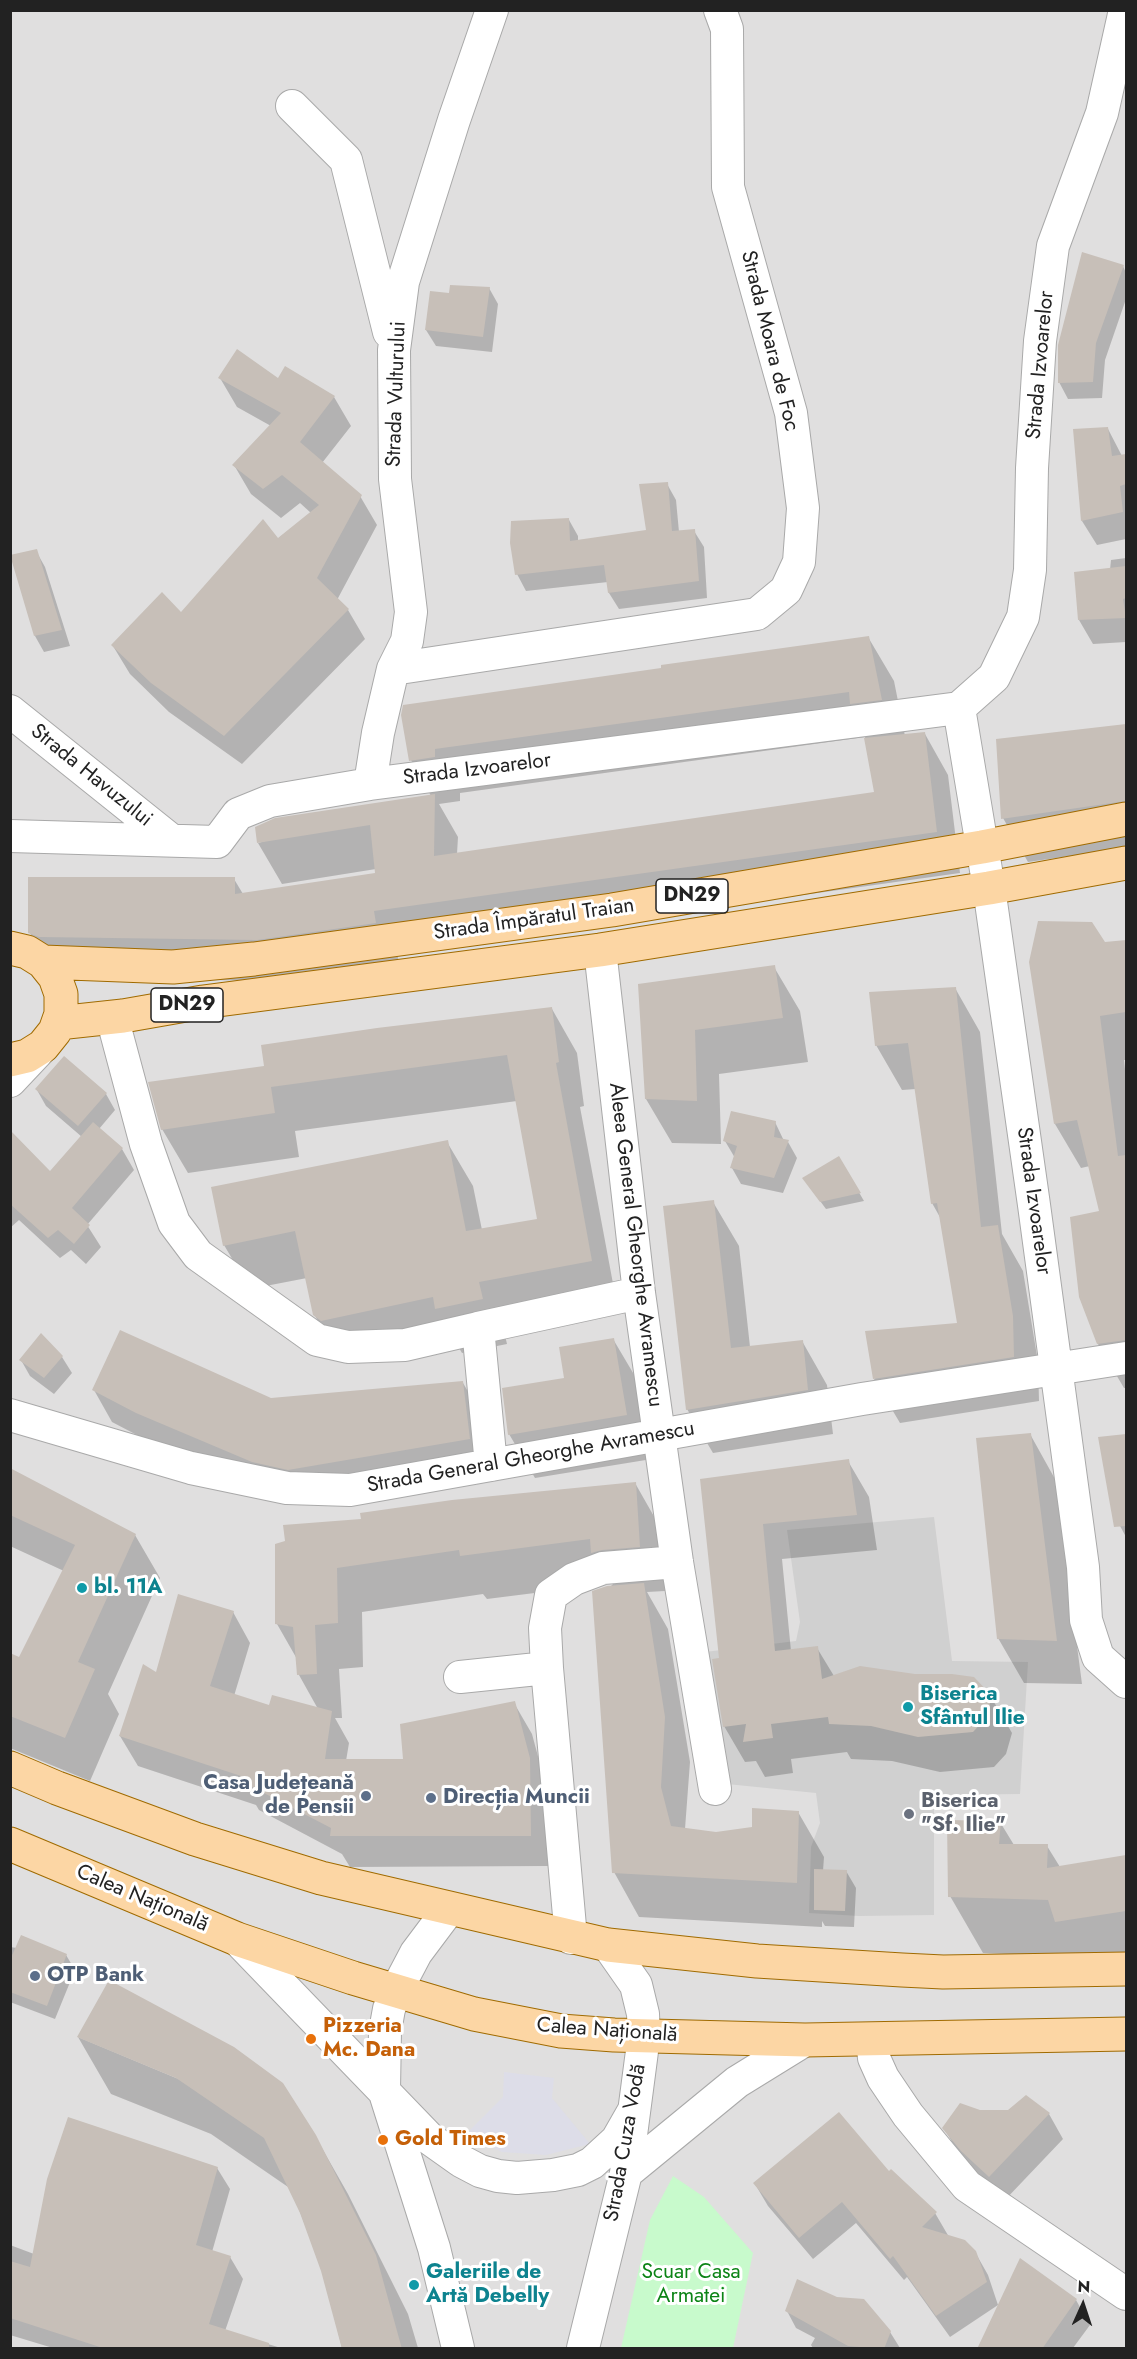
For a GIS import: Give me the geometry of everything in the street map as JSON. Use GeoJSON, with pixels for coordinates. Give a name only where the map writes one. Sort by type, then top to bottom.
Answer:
{"type":"FeatureCollection","features":[{"type":"Feature","properties":{"kind":"main road","name":"Strada Împăratul Traian"},"geometry":{"type":"LineString","coordinates":[[43,962],[173,967],[254,959],[612,910],[982,847],[1126,819]]}},
{"type":"Feature","properties":{"kind":"main road","name":"Strada Împăratul Traian"},"geometry":{"type":"LineString","coordinates":[[50,1035],[112,1017],[204,1002],[600,950],[988,888],[1126,863]]}},
{"type":"Feature","properties":{"kind":"main road","name":"DN29"},"geometry":{"type":"LineString","coordinates":[[10,948],[27,952],[43,962]]}},
{"type":"Feature","properties":{"kind":"main road"},"geometry":{"type":"LineString","coordinates":[[43,962],[55,976],[61,994],[61,1014],[50,1035]]}},
{"type":"Feature","properties":{"kind":"main road","name":"DN29"},"geometry":{"type":"LineString","coordinates":[[10,1060],[27,1056],[50,1035]]}},
{"type":"Feature","properties":{"kind":"main road"},"geometry":{"type":"LineString","coordinates":[[10,1768],[57,1788],[261,1861],[449,1909],[608,1945],[768,1962],[943,1972],[1126,1969]]}},
{"type":"Feature","properties":{"kind":"main road","name":"Calea Națională"},"geometry":{"type":"LineString","coordinates":[[10,1844],[237,1939],[474,2014],[516,2024],[561,2031],[644,2036],[805,2040],[1126,2034]]}},
{"type":"Feature","properties":{"kind":"street","name":"Strada Vulturului"},"geometry":{"type":"LineString","coordinates":[[370,784],[378,733],[393,669],[407,641],[411,612],[394,479],[394,350],[403,282],[492,10]]}},
{"type":"Feature","properties":{"kind":"street","name":"Strada Izvoarelor"},"geometry":{"type":"LineString","coordinates":[[10,836],[217,842],[238,814],[270,801],[370,784],[959,708],[994,677],[1023,617],[1030,570],[1032,468],[1040,341],[1053,246],[1102,112],[1125,10]]}},
{"type":"Feature","properties":{"kind":"street","name":"Strada Moara de Foc"},"geometry":{"type":"LineString","coordinates":[[393,669],[757,614],[786,590],[799,562],[802,508],[791,413],[728,187],[728,17]]}},
{"type":"Feature","properties":{"kind":"street"},"geometry":{"type":"LineString","coordinates":[[292,106],[346,160],[394,350]]}},
{"type":"Feature","properties":{"kind":"street","name":"Strada Izvoarelor"},"geometry":{"type":"LineString","coordinates":[[959,708],[982,847],[1057,1370],[1083,1567],[1086,1620],[1098,1657],[1126,1682]]}},
{"type":"Feature","properties":{"kind":"street","name":"Strada Havuzului"},"geometry":{"type":"LineString","coordinates":[[10,711],[171,840]]}},
{"type":"Feature","properties":{"kind":"street","name":"Aleea General Gheorghe Avramescu"},"geometry":{"type":"LineString","coordinates":[[600,950],[639,1293],[677,1562],[715,1789]]}},
{"type":"Feature","properties":{"kind":"street"},"geometry":{"type":"LineString","coordinates":[[112,1017],[146,1144],[174,1222],[203,1259],[317,1340],[348,1347],[405,1345],[639,1293]]}},
{"type":"Feature","properties":{"kind":"street"},"geometry":{"type":"LineString","coordinates":[[10,1081],[50,1035]]}},
{"type":"Feature","properties":{"kind":"street"},"geometry":{"type":"LineString","coordinates":[[478,1328],[491,1465]]}},
{"type":"Feature","properties":{"kind":"street","name":"Strada General Gheorghe Avramescu"},"geometry":{"type":"LineString","coordinates":[[10,1415],[191,1468],[287,1488],[350,1490],[862,1399],[1126,1358]]}},
{"type":"Feature","properties":{"kind":"street"},"geometry":{"type":"LineString","coordinates":[[571,1938],[547,1668],[545,1628],[551,1595],[574,1579],[603,1568],[677,1562]]}},
{"type":"Feature","properties":{"kind":"street"},"geometry":{"type":"LineString","coordinates":[[460,1677],[547,1668]]}},
{"type":"Feature","properties":{"kind":"street"},"geometry":{"type":"LineString","coordinates":[[449,1909],[416,1953],[396,1990],[389,2009],[384,2090],[435,2248],[458,2349]]}},
{"type":"Feature","properties":{"kind":"street"},"geometry":{"type":"LineString","coordinates":[[237,1939],[430,2139],[443,2150],[480,2171],[517,2178],[578,2170],[592,2163],[617,2140],[633,2112]]}},
{"type":"Feature","properties":{"kind":"street","name":"Strada Cuza Vodă"},"geometry":{"type":"LineString","coordinates":[[583,2349],[626,2173],[644,2036],[643,2014],[636,1984],[608,1945]]}},
{"type":"Feature","properties":{"kind":"street"},"geometry":{"type":"LineString","coordinates":[[872,2039],[874,2058],[883,2078],[908,2115],[967,2186],[1126,2294]]}},
{"type":"Feature","properties":{"kind":"street"},"geometry":{"type":"LineString","coordinates":[[626,2173],[747,2074],[805,2040]]}},
{"type":"Feature","properties":{"kind":"shaded area"},"geometry":{"type":"Polygon","coordinates":[[[11,11],[1126,11],[1126,2348],[11,2348],[11,11]]]}},
{"type":"Feature","properties":{"kind":"shaded area"},"geometry":{"type":"Polygon","coordinates":[[[934,1517],[952,1661],[1028,1662],[1020,1794],[934,1795],[934,1915],[859,1916],[809,1913],[811,1847],[820,1823],[816,1793],[727,1784],[705,1652],[796,1641],[800,1622],[787,1530],[934,1517]]]}},
{"type":"Feature","properties":{"kind":"shaded area"},"geometry":{"type":"Polygon","coordinates":[[[504,2072],[554,2078],[552,2098],[590,2144],[546,2155],[502,2152],[474,2139],[468,2132],[503,2097],[504,2072]]]}},
{"type":"Feature","properties":{"kind":"green space","name":"Scuar Casa Armatei"},"geometry":{"type":"Polygon","coordinates":[[[673,2176],[704,2197],[753,2253],[733,2348],[621,2348],[650,2220],[673,2176]]]}},
{"type":"Feature","properties":{"kind":"building"},"geometry":{"type":"Polygon","coordinates":[[[1082,252],[1124,265],[1096,343],[1093,382],[1058,383],[1058,345],[1082,252]]]}},
{"type":"Feature","properties":{"kind":"building"},"geometry":{"type":"Polygon","coordinates":[[[450,285],[490,287],[483,337],[425,330],[430,291],[449,293],[450,285]]]}},
{"type":"Feature","properties":{"kind":"building"},"geometry":{"type":"Polygon","coordinates":[[[237,349],[278,378],[285,366],[335,396],[300,442],[362,495],[317,578],[349,609],[224,736],[151,683],[111,645],[162,592],[181,612],[263,519],[278,538],[319,505],[282,475],[263,489],[232,465],[281,413],[218,378],[237,349]]]}},
{"type":"Feature","properties":{"kind":"building"},"geometry":{"type":"Polygon","coordinates":[[[1108,427],[1112,456],[1126,454],[1126,484],[1120,486],[1123,512],[1081,521],[1073,429],[1108,427]]]}},
{"type":"Feature","properties":{"kind":"building"},"geometry":{"type":"Polygon","coordinates":[[[668,482],[672,531],[695,529],[699,581],[608,593],[604,565],[515,575],[510,543],[511,521],[569,518],[570,541],[646,530],[639,484],[668,482]]]}},
{"type":"Feature","properties":{"kind":"building"},"geometry":{"type":"Polygon","coordinates":[[[37,549],[62,630],[34,636],[10,555],[37,549]]]}},
{"type":"Feature","properties":{"kind":"building"},"geometry":{"type":"Polygon","coordinates":[[[1126,566],[1126,598],[1123,599],[1126,618],[1078,620],[1074,572],[1126,566]]]}},
{"type":"Feature","properties":{"kind":"building"},"geometry":{"type":"Polygon","coordinates":[[[869,636],[882,700],[850,704],[849,692],[435,749],[435,757],[409,761],[401,715],[403,705],[869,636]]]}},
{"type":"Feature","properties":{"kind":"building"},"geometry":{"type":"Polygon","coordinates":[[[1126,724],[1126,801],[1001,819],[996,739],[1126,724]]]}},
{"type":"Feature","properties":{"kind":"building"},"geometry":{"type":"Polygon","coordinates":[[[925,732],[937,832],[374,911],[376,923],[257,940],[39,937],[28,933],[28,877],[235,877],[235,894],[375,873],[370,825],[257,843],[255,827],[275,818],[435,794],[434,856],[874,792],[864,738],[925,732]]]}},
{"type":"Feature","properties":{"kind":"building"},"geometry":{"type":"Polygon","coordinates":[[[1038,921],[1092,922],[1105,942],[1126,940],[1126,1012],[1100,1016],[1118,1156],[1126,1155],[1126,1340],[1097,1344],[1079,1297],[1070,1217],[1099,1211],[1077,1120],[1054,1124],[1029,962],[1038,921]]]}},
{"type":"Feature","properties":{"kind":"building"},"geometry":{"type":"Polygon","coordinates":[[[775,965],[783,1018],[695,1030],[697,1101],[645,1099],[638,984],[775,965]]]}},
{"type":"Feature","properties":{"kind":"building"},"geometry":{"type":"Polygon","coordinates":[[[956,987],[981,1227],[998,1225],[1013,1316],[1014,1357],[873,1379],[865,1331],[957,1323],[937,1203],[931,1204],[908,1043],[875,1046],[869,992],[956,987]]]}},
{"type":"Feature","properties":{"kind":"building"},"geometry":{"type":"Polygon","coordinates":[[[552,1007],[559,1062],[556,1063],[592,1261],[479,1282],[483,1299],[435,1309],[433,1297],[321,1321],[313,1315],[295,1231],[223,1246],[211,1187],[448,1140],[466,1231],[537,1219],[507,1055],[271,1087],[275,1113],[161,1130],[148,1082],[264,1066],[261,1045],[377,1028],[552,1007]]]}},
{"type":"Feature","properties":{"kind":"building"},"geometry":{"type":"Polygon","coordinates":[[[64,1056],[107,1093],[78,1126],[35,1089],[64,1056]]]}},
{"type":"Feature","properties":{"kind":"building"},"geometry":{"type":"Polygon","coordinates":[[[731,1111],[776,1121],[774,1137],[789,1140],[774,1178],[730,1168],[737,1146],[723,1141],[731,1111]]]}},
{"type":"Feature","properties":{"kind":"building"},"geometry":{"type":"Polygon","coordinates":[[[93,1122],[123,1148],[72,1208],[90,1225],[74,1244],[58,1230],[48,1238],[10,1204],[10,1130],[50,1171],[93,1122]]]}},
{"type":"Feature","properties":{"kind":"building"},"geometry":{"type":"Polygon","coordinates":[[[839,1156],[861,1193],[820,1202],[802,1178],[839,1156]]]}},
{"type":"Feature","properties":{"kind":"building"},"geometry":{"type":"Polygon","coordinates":[[[714,1200],[731,1348],[803,1340],[808,1390],[686,1410],[663,1206],[714,1200]]]}},
{"type":"Feature","properties":{"kind":"building"},"geometry":{"type":"Polygon","coordinates":[[[120,1330],[271,1398],[463,1381],[470,1439],[288,1470],[252,1462],[136,1413],[92,1390],[120,1330]]]}},
{"type":"Feature","properties":{"kind":"building"},"geometry":{"type":"Polygon","coordinates":[[[41,1333],[63,1356],[44,1378],[19,1360],[41,1333]]]}},
{"type":"Feature","properties":{"kind":"building"},"geometry":{"type":"Polygon","coordinates":[[[614,1338],[627,1415],[508,1435],[502,1388],[564,1378],[559,1347],[614,1338]]]}},
{"type":"Feature","properties":{"kind":"building"},"geometry":{"type":"Polygon","coordinates":[[[1031,1433],[1057,1641],[997,1639],[976,1438],[1031,1433]]]}},
{"type":"Feature","properties":{"kind":"building"},"geometry":{"type":"Polygon","coordinates":[[[1126,1434],[1126,1526],[1114,1527],[1098,1437],[1126,1434]]]}},
{"type":"Feature","properties":{"kind":"building"},"geometry":{"type":"Polygon","coordinates":[[[849,1459],[857,1515],[763,1524],[775,1651],[818,1646],[822,1679],[860,1666],[915,1674],[952,1674],[974,1677],[992,1696],[986,1718],[973,1732],[918,1737],[871,1726],[829,1724],[828,1717],[771,1724],[773,1738],[743,1742],[746,1724],[723,1727],[712,1659],[719,1658],[700,1479],[849,1459]]]}},
{"type":"Feature","properties":{"kind":"building","name":"bl. 11A"},"geometry":{"type":"Polygon","coordinates":[[[10,1468],[136,1534],[78,1662],[95,1669],[65,1738],[10,1716],[10,1653],[19,1657],[75,1545],[10,1515],[10,1468]]]}},
{"type":"Feature","properties":{"kind":"building"},"geometry":{"type":"Polygon","coordinates":[[[636,1482],[640,1547],[591,1553],[590,1539],[460,1556],[459,1550],[337,1568],[338,1623],[315,1625],[317,1674],[297,1675],[293,1627],[275,1624],[275,1544],[285,1541],[283,1525],[361,1519],[360,1513],[452,1500],[636,1482]]]}},
{"type":"Feature","properties":{"kind":"building"},"geometry":{"type":"Polygon","coordinates":[[[644,1583],[665,1717],[661,1787],[671,1826],[716,1832],[752,1827],[752,1808],[799,1811],[797,1883],[612,1873],[592,1591],[607,1586],[644,1583]]]}},
{"type":"Feature","properties":{"kind":"building"},"geometry":{"type":"Polygon","coordinates":[[[178,1594],[234,1611],[210,1686],[269,1705],[272,1695],[332,1711],[325,1759],[403,1759],[400,1724],[515,1701],[530,1758],[531,1836],[330,1836],[331,1828],[239,1780],[241,1776],[119,1736],[143,1664],[156,1672],[178,1594]]]}},
{"type":"Feature","properties":{"kind":"building"},"geometry":{"type":"Polygon","coordinates":[[[947,1820],[1001,1821],[999,1844],[1048,1844],[1047,1868],[1126,1855],[1126,1911],[1055,1922],[1048,1900],[948,1897],[947,1820]]]}},
{"type":"Feature","properties":{"kind":"building"},"geometry":{"type":"Polygon","coordinates":[[[814,1869],[847,1870],[845,1911],[814,1910],[814,1869]]]}},
{"type":"Feature","properties":{"kind":"building","name":"OTP Bank"},"geometry":{"type":"Polygon","coordinates":[[[21,1935],[67,1954],[47,2006],[10,1992],[10,1960],[21,1935]]]}},
{"type":"Feature","properties":{"kind":"building"},"geometry":{"type":"Polygon","coordinates":[[[109,1980],[234,2047],[283,2083],[316,2135],[376,2255],[402,2349],[342,2349],[321,2271],[300,2213],[264,2138],[176,2078],[77,2037],[109,1980]]]}},
{"type":"Feature","properties":{"kind":"building"},"geometry":{"type":"Polygon","coordinates":[[[1026,2095],[1050,2113],[989,2177],[961,2151],[942,2128],[960,2103],[980,2110],[1008,2110],[1026,2095]]]}},
{"type":"Feature","properties":{"kind":"building"},"geometry":{"type":"Polygon","coordinates":[[[839,2112],[889,2171],[891,2169],[937,2212],[922,2227],[965,2240],[976,2251],[987,2282],[936,2316],[893,2256],[890,2259],[842,2202],[799,2238],[753,2183],[839,2112]]]}},
{"type":"Feature","properties":{"kind":"building"},"geometry":{"type":"Polygon","coordinates":[[[68,2117],[218,2167],[196,2245],[231,2256],[209,2324],[269,2343],[269,2349],[106,2349],[10,2318],[10,2261],[30,2267],[47,2179],[68,2117]]]}},
{"type":"Feature","properties":{"kind":"building"},"geometry":{"type":"Polygon","coordinates":[[[1020,2258],[1077,2299],[1042,2349],[977,2349],[1020,2258]]]}},
{"type":"Feature","properties":{"kind":"building"},"geometry":{"type":"Polygon","coordinates":[[[797,2279],[837,2297],[864,2299],[891,2331],[884,2349],[848,2346],[785,2311],[797,2279]]]}},
{"type":"Feature","properties":{"kind":"place","name":"bl. 11A"},"geometry":{"type":"Point","coordinates":[82,1588]}},
{"type":"Feature","properties":{"kind":"place","name":"Biserica Sfântul Ilie"},"geometry":{"type":"Point","coordinates":[908,1707]}},
{"type":"Feature","properties":{"kind":"place","name":"Casa Județeană de Pensii"},"geometry":{"type":"Point","coordinates":[366,1796]}},
{"type":"Feature","properties":{"kind":"place","name":"Direcția Muncii"},"geometry":{"type":"Point","coordinates":[431,1798]}},
{"type":"Feature","properties":{"kind":"place","name":"Biserica \"Sf. Ilie\""},"geometry":{"type":"Point","coordinates":[909,1814]}},
{"type":"Feature","properties":{"kind":"place","name":"OTP Bank"},"geometry":{"type":"Point","coordinates":[35,1976]}},
{"type":"Feature","properties":{"kind":"place","name":"Pizzeria Mc. Dana"},"geometry":{"type":"Point","coordinates":[311,2039]}},
{"type":"Feature","properties":{"kind":"place","name":"Gold Times"},"geometry":{"type":"Point","coordinates":[383,2140]}},
{"type":"Feature","properties":{"kind":"place","name":"Galeriile de Artă Debelly"},"geometry":{"type":"Point","coordinates":[414,2285]}}]}
